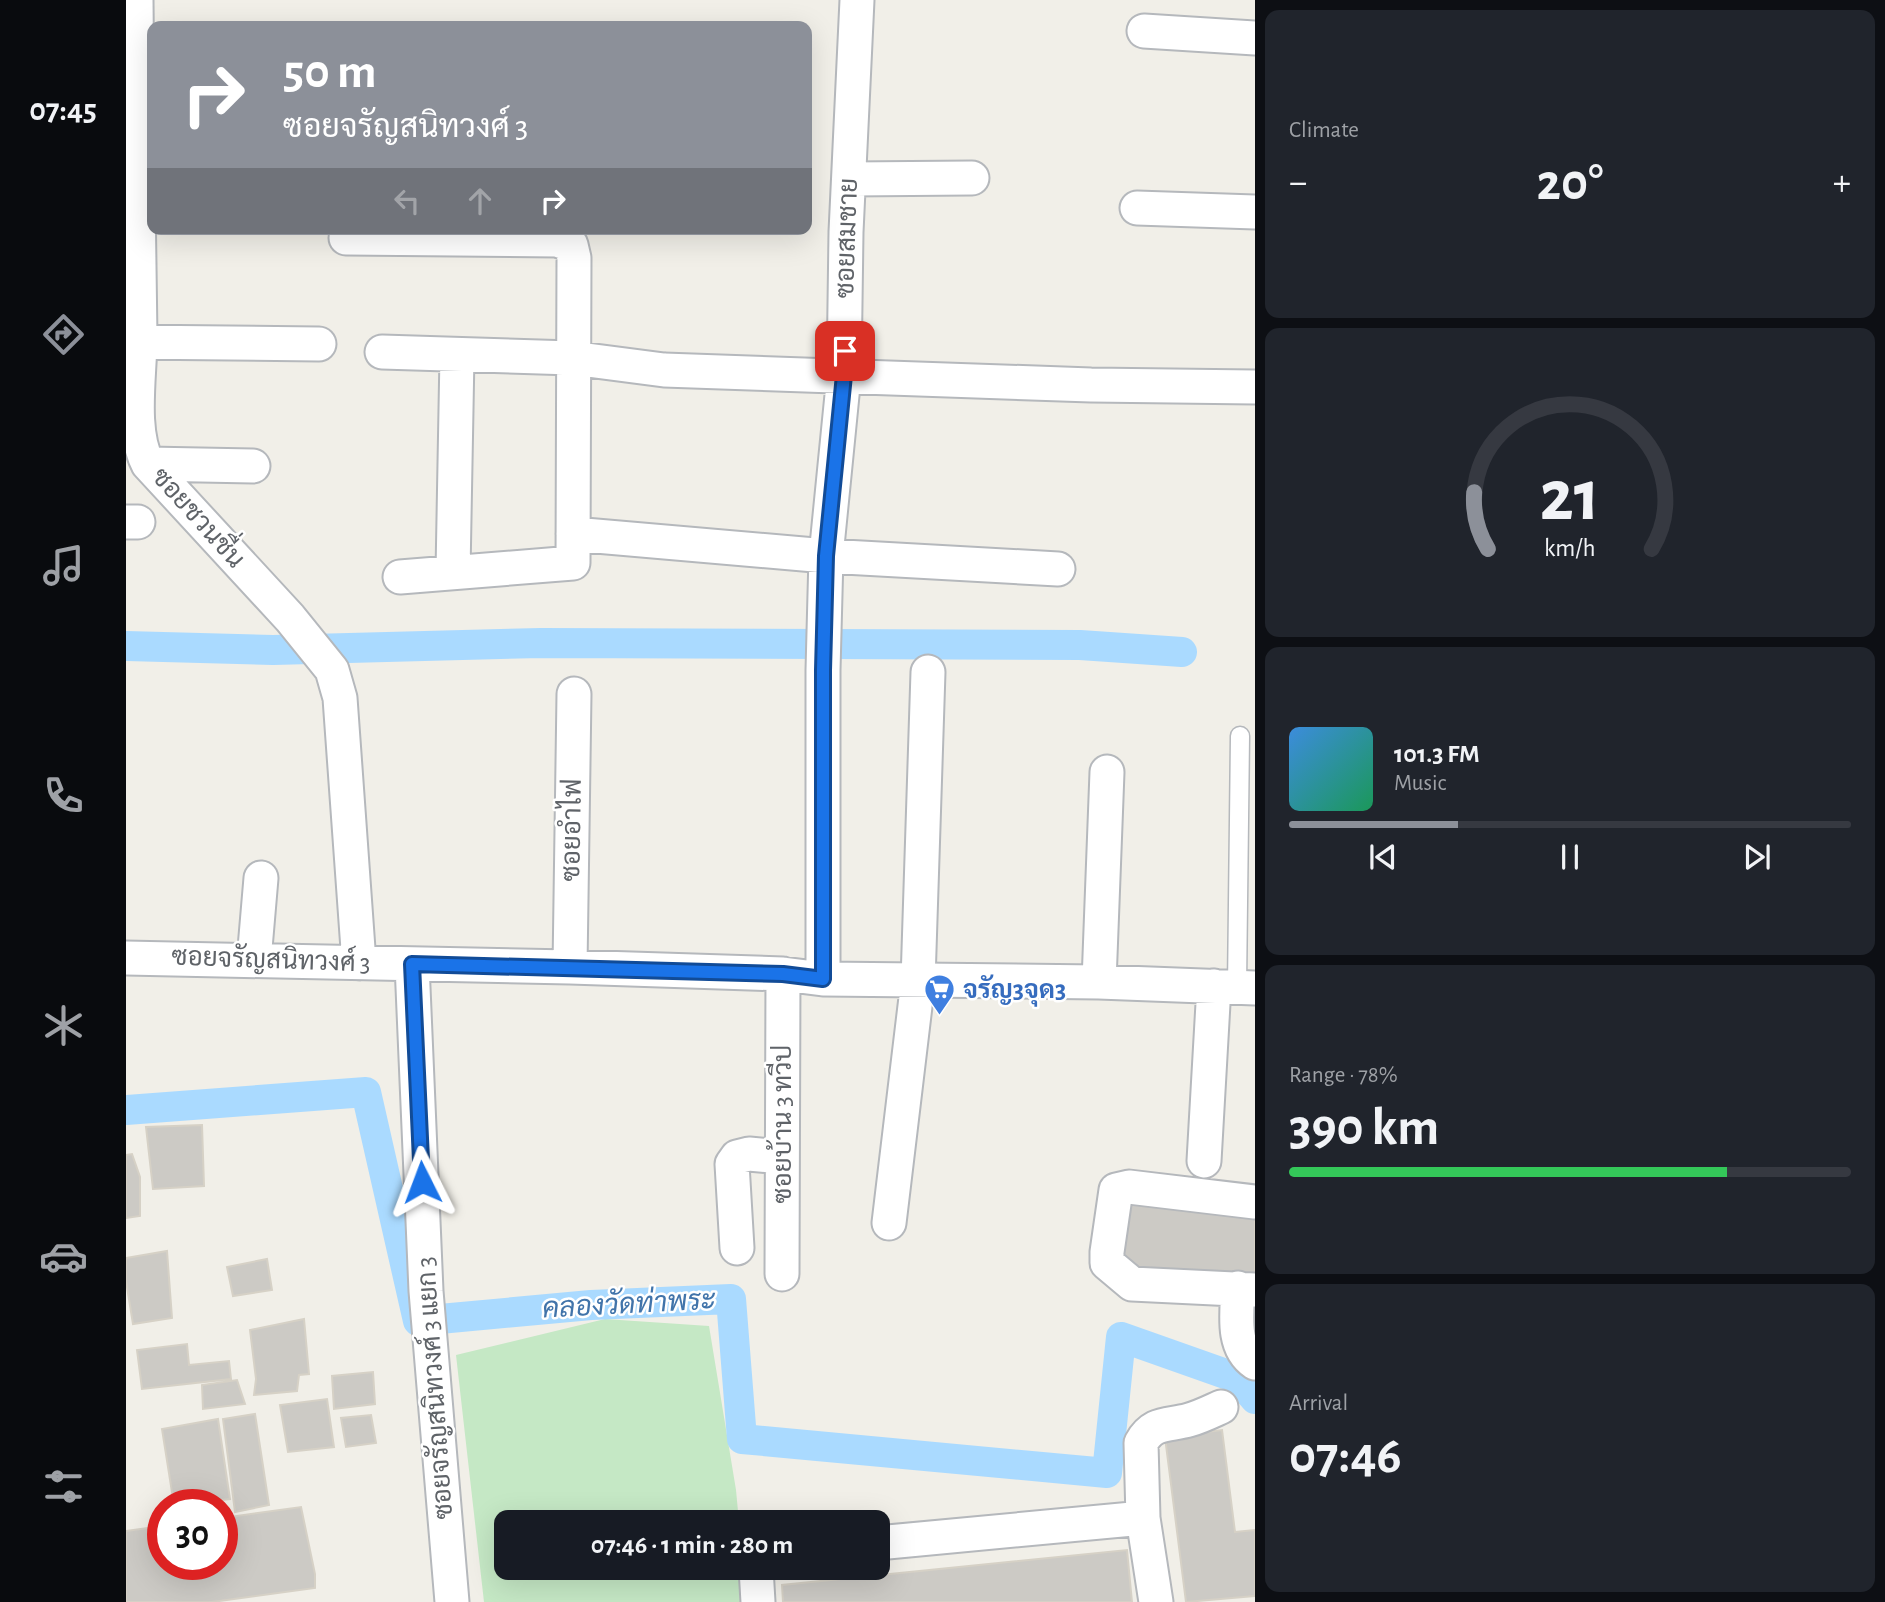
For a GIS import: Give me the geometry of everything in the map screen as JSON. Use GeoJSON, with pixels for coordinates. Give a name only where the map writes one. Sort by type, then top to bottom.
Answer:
{"type":"FeatureCollection","features":[{"type":"Feature","properties":{"kind":"street","name":"ซอยชวนชื่น"},"geometry":{"type":"LineString","coordinates":[[136,0],[138,163],[133,342],[141,450],[148,464],[290,618],[332,670],[340,698],[359,963]]}},
{"type":"Feature","properties":{"kind":"street","name":"ซอยสมชาย"},"geometry":{"type":"LineString","coordinates":[[823,979],[823,670],[826,556],[844,375],[846,232],[857,0]]}},
{"type":"Feature","properties":{"kind":"street"},"geometry":{"type":"LineString","coordinates":[[1144,31],[1255,38]]}},
{"type":"Feature","properties":{"kind":"street"},"geometry":{"type":"LineString","coordinates":[[849,179],[972,178]]}},
{"type":"Feature","properties":{"kind":"street"},"geometry":{"type":"LineString","coordinates":[[1137,208],[1255,212]]}},
{"type":"Feature","properties":{"kind":"street"},"geometry":{"type":"LineString","coordinates":[[346,238],[389,235]]}},
{"type":"Feature","properties":{"kind":"street"},"geometry":{"type":"LineString","coordinates":[[400,577],[573,563],[574,258],[571,245],[534,235]]}},
{"type":"Feature","properties":{"kind":"street"},"geometry":{"type":"LineString","coordinates":[[133,342],[319,344]]}},
{"type":"Feature","properties":{"kind":"street"},"geometry":{"type":"LineString","coordinates":[[382,352],[572,358],[664,370],[1255,387]]}},
{"type":"Feature","properties":{"kind":"street"},"geometry":{"type":"LineString","coordinates":[[453,572],[457,355]]}},
{"type":"Feature","properties":{"kind":"street"},"geometry":{"type":"LineString","coordinates":[[148,464],[253,466]]}},
{"type":"Feature","properties":{"kind":"street"},"geometry":{"type":"LineString","coordinates":[[573,534],[826,556],[1058,569]]}},
{"type":"Feature","properties":{"kind":"street"},"geometry":{"type":"LineString","coordinates":[[889,1223],[918,981],[928,672]]}},
{"type":"Feature","properties":{"kind":"street","name":"ซอยอำไฟ"},"geometry":{"type":"LineString","coordinates":[[570,967],[574,694]]}},
{"type":"Feature","properties":{"kind":"street"},"geometry":{"type":"LineString","coordinates":[[1099,982],[1107,772]]}},
{"type":"Feature","properties":{"kind":"street"},"geometry":{"type":"LineString","coordinates":[[254,960],[261,878]]}},
{"type":"Feature","properties":{"kind":"street","name":"ซอยจรัญสนิทวงศ์ 3"},"geometry":{"type":"LineString","coordinates":[[126,958],[570,967],[783,974],[823,979],[1099,982],[1235,987]]}},
{"type":"Feature","properties":{"kind":"street","name":"ซอยจรัญสนิทวงศ์ 3 แยก 3"},"geometry":{"type":"LineString","coordinates":[[412,964],[426,1291],[452,1602]]}},
{"type":"Feature","properties":{"kind":"street","name":"ซอยบ้าน 3 ทวีป"},"geometry":{"type":"LineString","coordinates":[[782,1275],[783,974]]}},
{"type":"Feature","properties":{"kind":"street"},"geometry":{"type":"LineString","coordinates":[[1204,1161],[1235,987]]}},
{"type":"Feature","properties":{"kind":"street"},"geometry":{"type":"LineString","coordinates":[[737,1248],[732,1164],[737,1157],[749,1154],[782,1157]]}},
{"type":"Feature","properties":{"kind":"street"},"geometry":{"type":"LineString","coordinates":[[1255,1202],[1129,1187],[1116,1191],[1107,1263],[1132,1284],[1246,1289],[1236,1331],[1240,1343],[1255,1363]]}},
{"type":"Feature","properties":{"kind":"street"},"geometry":{"type":"LineString","coordinates":[[1156,1602],[1143,1518],[1141,1443],[1146,1433],[1156,1427],[1191,1420],[1221,1407]]}},
{"type":"Feature","properties":{"kind":"street"},"geometry":{"type":"LineString","coordinates":[[890,1542],[1143,1518]]}},
{"type":"Feature","properties":{"kind":"street"},"geometry":{"type":"LineString","coordinates":[[757,1580],[758,1602]]}},
{"type":"Feature","properties":{"kind":"lane"},"geometry":{"type":"LineString","coordinates":[[1235,987],[1240,736]]}},
{"type":"Feature","properties":{"kind":"green space"},"geometry":{"type":"Polygon","coordinates":[[[605,1319],[709,1326],[738,1510],[494,1510],[494,1580],[743,1580],[745,1602],[484,1602],[456,1355],[605,1319]]]}},
{"type":"Feature","properties":{"kind":"building"},"geometry":{"type":"Polygon","coordinates":[[[202,1125],[204,1186],[153,1189],[146,1127],[202,1125]]]}},
{"type":"Feature","properties":{"kind":"building"},"geometry":{"type":"Polygon","coordinates":[[[132,1154],[140,1177],[140,1216],[126,1218],[126,1155],[132,1154]]]}},
{"type":"Feature","properties":{"kind":"building"},"geometry":{"type":"Polygon","coordinates":[[[1129,1200],[1255,1213],[1255,1279],[1123,1265],[1129,1200]]]}},
{"type":"Feature","properties":{"kind":"building"},"geometry":{"type":"Polygon","coordinates":[[[167,1251],[172,1318],[133,1324],[126,1281],[126,1258],[167,1251]]]}},
{"type":"Feature","properties":{"kind":"building"},"geometry":{"type":"Polygon","coordinates":[[[267,1259],[272,1290],[233,1296],[227,1267],[267,1259]]]}},
{"type":"Feature","properties":{"kind":"building"},"geometry":{"type":"Polygon","coordinates":[[[304,1319],[309,1374],[299,1375],[297,1391],[254,1395],[256,1379],[250,1330],[304,1319]]]}},
{"type":"Feature","properties":{"kind":"building"},"geometry":{"type":"Polygon","coordinates":[[[187,1344],[189,1365],[229,1361],[231,1379],[142,1389],[137,1350],[187,1344]]]}},
{"type":"Feature","properties":{"kind":"building"},"geometry":{"type":"Polygon","coordinates":[[[373,1372],[375,1404],[334,1409],[332,1376],[373,1372]]]}},
{"type":"Feature","properties":{"kind":"building"},"geometry":{"type":"Polygon","coordinates":[[[237,1380],[245,1404],[203,1409],[202,1385],[237,1380]]]}},
{"type":"Feature","properties":{"kind":"building"},"geometry":{"type":"Polygon","coordinates":[[[327,1399],[334,1447],[288,1452],[280,1405],[327,1399]]]}},
{"type":"Feature","properties":{"kind":"building"},"geometry":{"type":"Polygon","coordinates":[[[255,1414],[269,1505],[238,1511],[238,1489],[232,1489],[223,1419],[255,1414]]]}},
{"type":"Feature","properties":{"kind":"building"},"geometry":{"type":"Polygon","coordinates":[[[371,1415],[376,1443],[346,1447],[341,1418],[371,1415]]]}},
{"type":"Feature","properties":{"kind":"building"},"geometry":{"type":"Polygon","coordinates":[[[218,1419],[228,1489],[171,1489],[162,1429],[218,1419]]]}},
{"type":"Feature","properties":{"kind":"building"},"geometry":{"type":"Polygon","coordinates":[[[1222,1430],[1235,1532],[1255,1530],[1255,1596],[1186,1602],[1165,1437],[1222,1430]]]}},
{"type":"Feature","properties":{"kind":"building"},"geometry":{"type":"Polygon","coordinates":[[[301,1507],[315,1574],[315,1588],[212,1602],[126,1602],[126,1531],[147,1528],[147,1580],[238,1580],[238,1516],[301,1507]]]}},
{"type":"Feature","properties":{"kind":"building"},"geometry":{"type":"Polygon","coordinates":[[[1127,1550],[1132,1602],[783,1602],[782,1585],[831,1580],[890,1580],[890,1574],[1127,1550]]]}},
{"type":"Feature","properties":{"kind":"waterway"},"geometry":{"type":"LineString","coordinates":[[126,646],[273,650],[541,643],[1080,645],[1182,652]]}},
{"type":"Feature","properties":{"kind":"waterway","name":"คลองวัดท่าพระ"},"geometry":{"type":"LineString","coordinates":[[126,1110],[366,1092],[418,1321],[591,1305],[731,1299],[742,1439],[1107,1473],[1121,1337],[1237,1378],[1255,1399]]}},
{"type":"Feature","properties":{"kind":"place","name":"จรัญ3จุด3"},"geometry":{"type":"Point","coordinates":[940,1017]}},
{"type":"Feature","properties":{"kind":"route"},"geometry":{"type":"LineString","coordinates":[[422,1182],[412,964],[783,974],[823,979],[823,670],[826,556],[845,351]]}}]}
